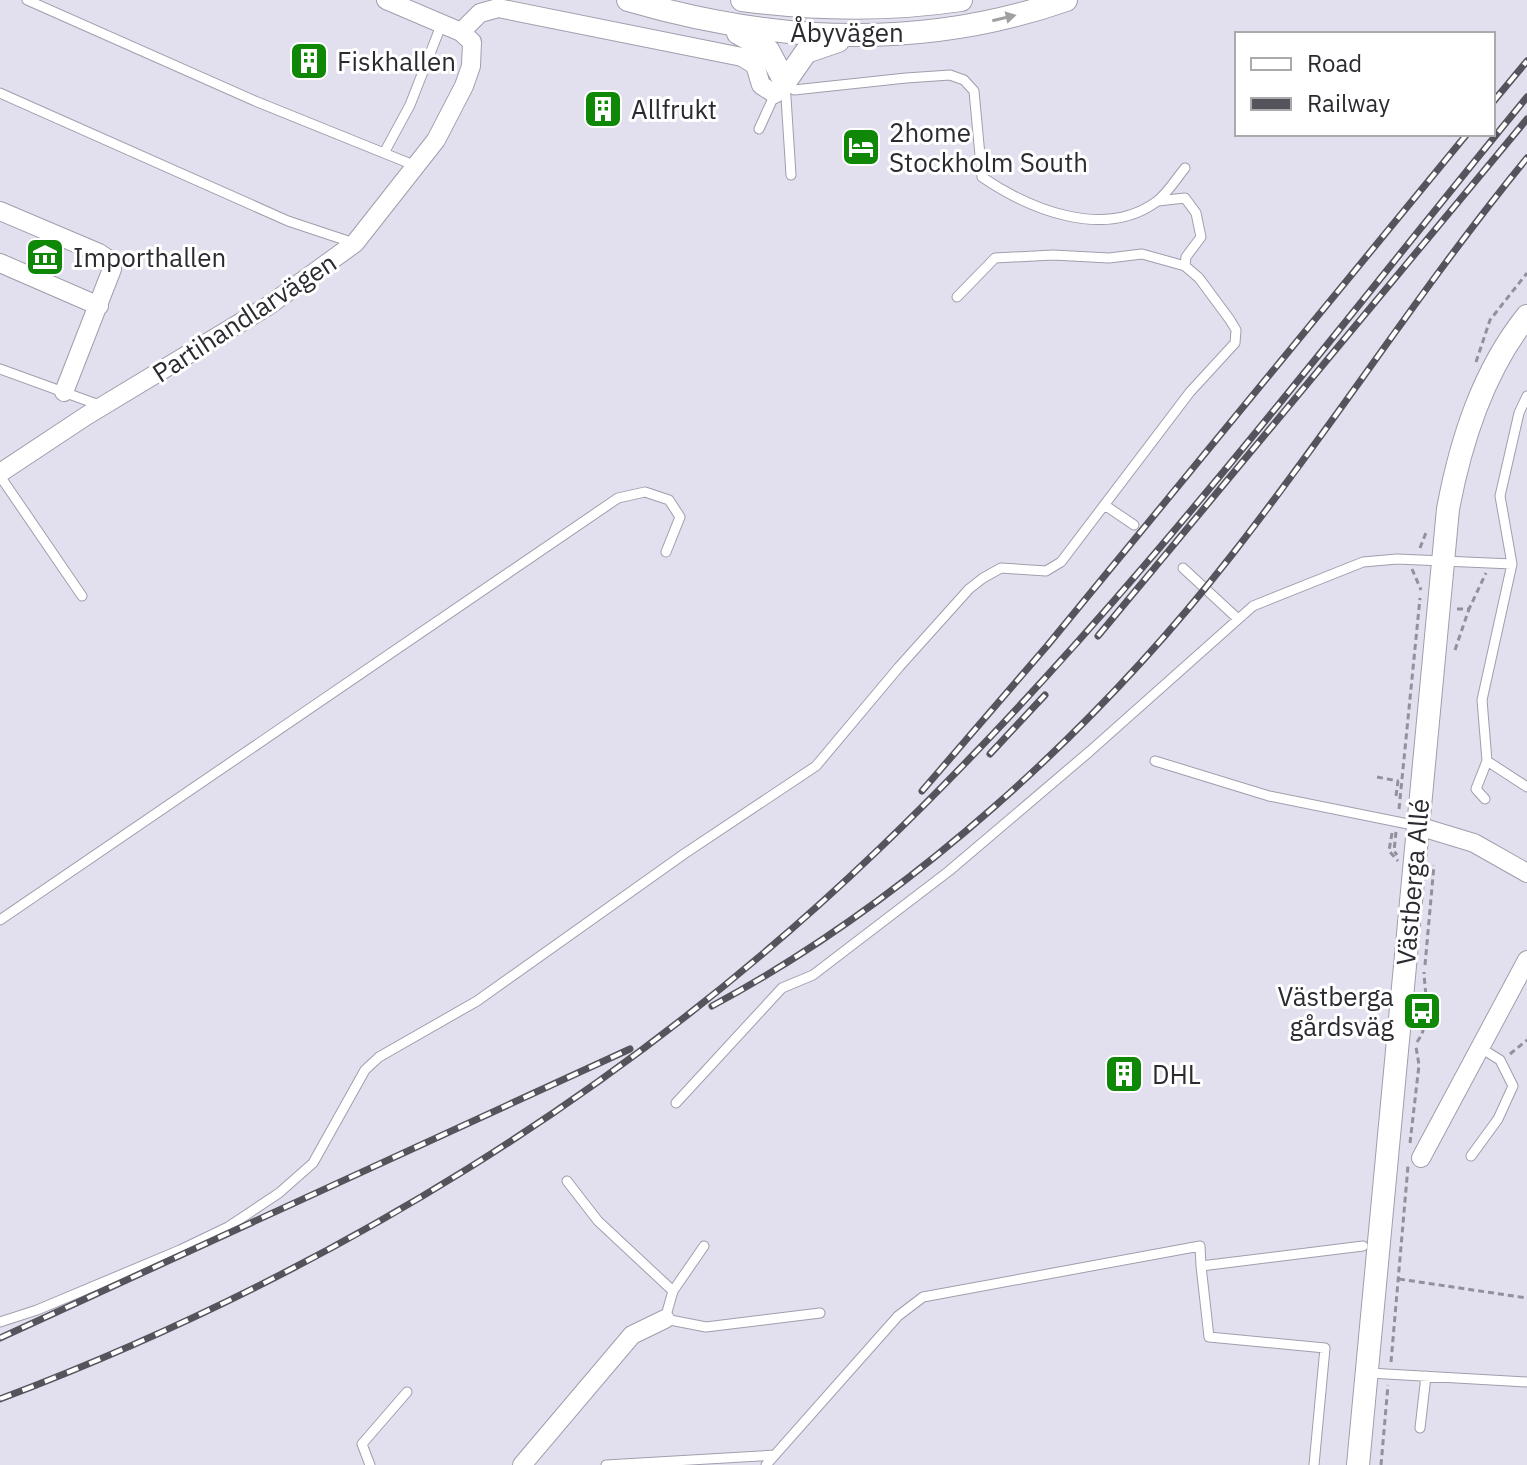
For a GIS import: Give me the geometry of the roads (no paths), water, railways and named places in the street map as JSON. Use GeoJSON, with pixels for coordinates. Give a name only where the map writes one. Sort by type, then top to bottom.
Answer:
{"type":"FeatureCollection","features":[{"type":"Feature","properties":{"kind":"street"},"geometry":{"type":"LineString","coordinates":[[386,0],[461,32],[480,13],[498,8],[742,57],[755,65],[761,85],[780,88]]}},
{"type":"Feature","properties":{"kind":"street","name":"Åbyvägen"},"geometry":{"type":"LineString","coordinates":[[628,0],[723,26],[854,35],[940,30],[1023,14],[1066,0]]}},
{"type":"Feature","properties":{"kind":"street","name":"Åbyvägen"},"geometry":{"type":"LineString","coordinates":[[742,0],[813,8],[875,10],[961,0]]}},
{"type":"Feature","properties":{"kind":"street"},"geometry":{"type":"LineString","coordinates":[[723,26],[768,50],[780,88]]}},
{"type":"Feature","properties":{"kind":"street","name":"Partihandlarvägen"},"geometry":{"type":"LineString","coordinates":[[0,475],[103,406],[268,306],[355,243],[436,140],[471,66],[472,42],[461,32]]}},
{"type":"Feature","properties":{"kind":"street"},"geometry":{"type":"LineString","coordinates":[[780,88],[806,52],[854,35]]}},
{"type":"Feature","properties":{"kind":"street"},"geometry":{"type":"LineString","coordinates":[[0,211],[108,259],[112,269],[64,392]]}},
{"type":"Feature","properties":{"kind":"street"},"geometry":{"type":"LineString","coordinates":[[0,263],[99,306]]}},
{"type":"Feature","properties":{"kind":"street","name":"Västberga Allé"},"geometry":{"type":"LineString","coordinates":[[1358,1465],[1402,830],[1425,603],[1440,563],[1454,474],[1471,417],[1500,357],[1527,316]]}},
{"type":"Feature","properties":{"kind":"street"},"geometry":{"type":"LineString","coordinates":[[1402,830],[1474,843],[1527,873]]}},
{"type":"Feature","properties":{"kind":"street"},"geometry":{"type":"LineString","coordinates":[[1421,1158],[1479,1047],[1521,987],[1527,960]]}},
{"type":"Feature","properties":{"kind":"street"},"geometry":{"type":"LineString","coordinates":[[522,1465],[632,1335],[665,1319]]}},
{"type":"Feature","properties":{"kind":"lane"},"geometry":{"type":"LineString","coordinates":[[27,0],[416,166]]}},
{"type":"Feature","properties":{"kind":"lane"},"geometry":{"type":"LineString","coordinates":[[384,153],[410,105],[442,23]]}},
{"type":"Feature","properties":{"kind":"lane","name":"Åbyvägen"},"geometry":{"type":"LineString","coordinates":[[780,88],[794,90],[950,75],[964,80],[974,91],[982,177],[1045,212],[1104,219],[1129,216],[1158,201]]}},
{"type":"Feature","properties":{"kind":"lane"},"geometry":{"type":"LineString","coordinates":[[759,129],[780,88]]}},
{"type":"Feature","properties":{"kind":"lane"},"geometry":{"type":"LineString","coordinates":[[780,88],[791,175]]}},
{"type":"Feature","properties":{"kind":"lane"},"geometry":{"type":"LineString","coordinates":[[0,93],[288,221],[355,243]]}},
{"type":"Feature","properties":{"kind":"lane"},"geometry":{"type":"LineString","coordinates":[[1158,201],[1185,168]]}},
{"type":"Feature","properties":{"kind":"lane"},"geometry":{"type":"LineString","coordinates":[[1158,201],[1185,198],[1196,213],[1201,237],[1186,257],[1185,266]]}},
{"type":"Feature","properties":{"kind":"lane"},"geometry":{"type":"LineString","coordinates":[[0,1322],[37,1310],[180,1250],[228,1227],[279,1193],[313,1163],[365,1070],[379,1057],[477,1001],[684,854],[816,766],[969,589],[1001,568],[1046,571],[1055,567],[1106,506],[1190,392],[1235,343],[1236,330],[1199,278],[1185,266],[1142,254],[1109,258],[1053,255],[995,258],[957,297]]}},
{"type":"Feature","properties":{"kind":"lane"},"geometry":{"type":"LineString","coordinates":[[0,369],[103,406]]}},
{"type":"Feature","properties":{"kind":"lane"},"geometry":{"type":"LineString","coordinates":[[1485,799],[1476,789],[1487,761],[1482,700],[1512,564],[1500,496],[1519,413],[1527,396]]}},
{"type":"Feature","properties":{"kind":"lane"},"geometry":{"type":"LineString","coordinates":[[0,475],[82,596]]}},
{"type":"Feature","properties":{"kind":"lane"},"geometry":{"type":"LineString","coordinates":[[0,920],[618,498],[645,492],[669,500],[680,517],[666,552]]}},
{"type":"Feature","properties":{"kind":"lane"},"geometry":{"type":"LineString","coordinates":[[1106,506],[1134,525]]}},
{"type":"Feature","properties":{"kind":"lane"},"geometry":{"type":"LineString","coordinates":[[676,1103],[782,988],[813,975],[949,871],[1253,606],[1363,562],[1397,559],[1512,564]]}},
{"type":"Feature","properties":{"kind":"lane"},"geometry":{"type":"LineString","coordinates":[[1183,568],[1238,619]]}},
{"type":"Feature","properties":{"kind":"lane"},"geometry":{"type":"LineString","coordinates":[[1155,761],[1269,796],[1402,830]]}},
{"type":"Feature","properties":{"kind":"lane"},"geometry":{"type":"LineString","coordinates":[[1487,761],[1527,787]]}},
{"type":"Feature","properties":{"kind":"lane"},"geometry":{"type":"LineString","coordinates":[[1471,1156],[1498,1119],[1513,1086],[1500,1060],[1479,1047]]}},
{"type":"Feature","properties":{"kind":"lane"},"geometry":{"type":"LineString","coordinates":[[567,1181],[598,1221],[673,1291]]}},
{"type":"Feature","properties":{"kind":"lane"},"geometry":{"type":"LineString","coordinates":[[704,1246],[673,1291],[665,1319],[706,1327],[820,1313]]}},
{"type":"Feature","properties":{"kind":"lane"},"geometry":{"type":"LineString","coordinates":[[766,1465],[898,1316],[923,1297],[1200,1246],[1209,1337],[1325,1348],[1314,1465]]}},
{"type":"Feature","properties":{"kind":"lane"},"geometry":{"type":"LineString","coordinates":[[1201,1266],[1363,1246]]}},
{"type":"Feature","properties":{"kind":"lane"},"geometry":{"type":"LineString","coordinates":[[1365,1373],[1527,1382]]}},
{"type":"Feature","properties":{"kind":"lane"},"geometry":{"type":"LineString","coordinates":[[1420,1428],[1426,1376]]}},
{"type":"Feature","properties":{"kind":"lane"},"geometry":{"type":"LineString","coordinates":[[370,1465],[362,1444],[407,1392]]}},
{"type":"Feature","properties":{"kind":"lane"},"geometry":{"type":"LineString","coordinates":[[606,1465],[775,1455]]}},
{"type":"Feature","properties":{"kind":"railway"},"geometry":{"type":"LineString","coordinates":[[1495,100],[1527,61]]}},
{"type":"Feature","properties":{"kind":"railway"},"geometry":{"type":"LineString","coordinates":[[0,1399],[122,1350],[240,1295],[356,1235],[468,1169],[576,1097],[681,1020],[782,937],[879,849],[1052,671],[1214,483],[1527,97]]}},
{"type":"Feature","properties":{"kind":"railway"},"geometry":{"type":"LineString","coordinates":[[1098,636],[1527,119]]}},
{"type":"Feature","properties":{"kind":"railway"},"geometry":{"type":"LineString","coordinates":[[922,791],[1047,646],[1465,136]]}},
{"type":"Feature","properties":{"kind":"railway"},"geometry":{"type":"LineString","coordinates":[[712,1006],[785,964],[857,916],[926,864],[1058,748],[1120,685],[1231,556],[1451,256],[1527,158]]}},
{"type":"Feature","properties":{"kind":"railway"},"geometry":{"type":"LineString","coordinates":[[990,754],[1045,695]]}},
{"type":"Feature","properties":{"kind":"railway"},"geometry":{"type":"LineString","coordinates":[[0,1338],[630,1049]]}},
{"type":"Feature","properties":{"kind":"place","name":"Fiskhallen"},"geometry":{"type":"Point","coordinates":[309,61]}},
{"type":"Feature","properties":{"kind":"place","name":"Allfrukt"},"geometry":{"type":"Point","coordinates":[603,109]}},
{"type":"Feature","properties":{"kind":"place","name":"2home Stockholm South"},"geometry":{"type":"Point","coordinates":[861,147]}},
{"type":"Feature","properties":{"kind":"place","name":"Importhallen"},"geometry":{"type":"Point","coordinates":[45,257]}},
{"type":"Feature","properties":{"kind":"place","name":"Västberga gårdsväg"},"geometry":{"type":"Point","coordinates":[1422,1011]}},
{"type":"Feature","properties":{"kind":"place","name":"DHL"},"geometry":{"type":"Point","coordinates":[1124,1074]}}]}
